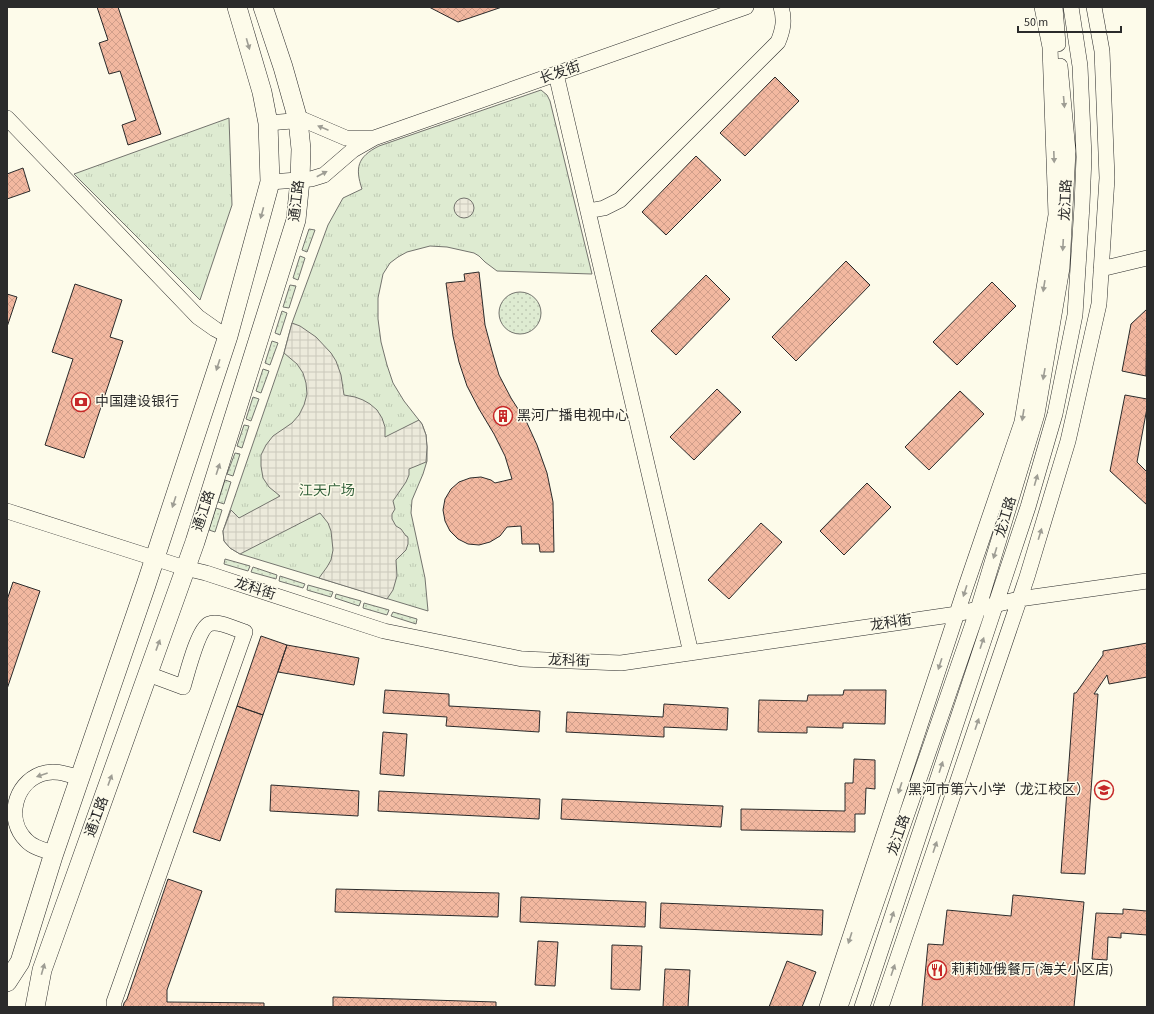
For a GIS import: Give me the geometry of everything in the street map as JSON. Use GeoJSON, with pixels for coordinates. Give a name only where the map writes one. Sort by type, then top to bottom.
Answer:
{"type":"FeatureCollection","features":[{"type":"Feature","properties":{"kind":"main road","name":"通江路"},"geometry":{"type":"LineString","coordinates":[[7,982],[20,962],[54,853],[155,558],[228,336],[270,182],[268,123],[262,92],[237,7]]}},
{"type":"Feature","properties":{"kind":"main road","name":"通江路"},"geometry":{"type":"LineString","coordinates":[[35,1007],[42,970],[195,542],[294,230],[300,180],[301,149],[298,120],[283,67],[263,7]]}},
{"type":"Feature","properties":{"kind":"street","name":"长发街"},"geometry":{"type":"LineString","coordinates":[[270,182],[312,179],[324,175],[353,150],[374,138],[746,7]]}},
{"type":"Feature","properties":{"kind":"street"},"geometry":{"type":"LineString","coordinates":[[588,211],[604,208],[620,200],[778,42],[784,21],[781,7]]}},
{"type":"Feature","properties":{"kind":"street"},"geometry":{"type":"LineString","coordinates":[[827,1007],[1022,422],[1056,215],[1050,47],[1042,7]]}},
{"type":"Feature","properties":{"kind":"street","name":"龙江路"},"geometry":{"type":"LineString","coordinates":[[840,1007],[978,609],[1037,414],[1062,268],[1068,151],[1055,7]]}},
{"type":"Feature","properties":{"kind":"street","name":"龙江路"},"geometry":{"type":"LineString","coordinates":[[862,1007],[1028,507],[1055,414],[1075,315],[1084,157],[1080,66],[1071,7]]}},
{"type":"Feature","properties":{"kind":"street"},"geometry":{"type":"LineString","coordinates":[[881,1007],[1027,577],[1068,441],[1099,304],[1107,178],[1102,51],[1094,7]]}},
{"type":"Feature","properties":{"kind":"street"},"geometry":{"type":"LineString","coordinates":[[556,74],[691,653]]}},
{"type":"Feature","properties":{"kind":"street"},"geometry":{"type":"LineString","coordinates":[[7,118],[198,317],[228,336]]}},
{"type":"Feature","properties":{"kind":"street","name":"长发街"},"geometry":{"type":"LineString","coordinates":[[268,123],[304,120],[346,138],[374,138]]}},
{"type":"Feature","properties":{"kind":"street"},"geometry":{"type":"LineString","coordinates":[[1102,269],[1147,258]]}},
{"type":"Feature","properties":{"kind":"street","name":"龙科街"},"geometry":{"type":"LineString","coordinates":[[7,511],[185,568],[206,573],[384,631],[522,659],[621,663],[957,614],[1019,599],[1147,581]]}},
{"type":"Feature","properties":{"kind":"street"},"geometry":{"type":"LineString","coordinates":[[114,1007],[114,1002],[245,632],[221,623],[209,623],[203,628],[198,639],[183,687],[148,674]]}},
{"type":"Feature","properties":{"kind":"street"},"geometry":{"type":"LineString","coordinates":[[54,853],[37,848],[26,840],[18,829],[12,798],[30,781],[41,774],[53,772],[66,773],[80,778]]}},
{"type":"Feature","properties":{"kind":"green space","name":"江天广场"},"geometry":{"type":"Polygon","coordinates":[[[541,90],[547,95],[550,101],[592,274],[497,271],[474,253],[447,247],[430,246],[407,252],[398,257],[390,263],[383,274],[378,298],[378,319],[381,342],[387,365],[393,383],[404,401],[422,424],[426,435],[427,461],[412,500],[411,513],[425,578],[428,611],[240,554],[230,548],[224,541],[223,531],[284,353],[292,323],[328,225],[343,198],[362,189],[359,169],[362,159],[366,154],[379,146],[541,90]]]}},
{"type":"Feature","properties":{"kind":"green space"},"geometry":{"type":"Polygon","coordinates":[[[229,118],[232,205],[200,300],[74,174],[229,118]]]}},
{"type":"Feature","properties":{"kind":"green space"},"geometry":{"type":"Polygon","coordinates":[[[309,229],[315,230],[307,252],[302,250],[309,229]]]}},
{"type":"Feature","properties":{"kind":"green space"},"geometry":{"type":"Polygon","coordinates":[[[300,256],[305,258],[298,280],[293,278],[300,256]]]}},
{"type":"Feature","properties":{"kind":"green space"},"geometry":{"type":"Polygon","coordinates":[[[290,285],[296,286],[289,308],[283,307],[290,285]]]}},
{"type":"Feature","properties":{"kind":"green space"},"geometry":{"type":"Polygon","coordinates":[[[516,292],[524,292],[535,298],[541,309],[541,317],[535,328],[524,334],[516,334],[505,328],[499,317],[499,309],[505,298],[516,292]]]}},
{"type":"Feature","properties":{"kind":"green space"},"geometry":{"type":"Polygon","coordinates":[[[282,311],[287,313],[280,335],[275,333],[282,311]]]}},
{"type":"Feature","properties":{"kind":"green space"},"geometry":{"type":"Polygon","coordinates":[[[272,341],[278,343],[270,365],[265,363],[272,341]]]}},
{"type":"Feature","properties":{"kind":"green space"},"geometry":{"type":"Polygon","coordinates":[[[263,369],[269,371],[261,393],[256,391],[263,369]]]}},
{"type":"Feature","properties":{"kind":"green space"},"geometry":{"type":"Polygon","coordinates":[[[253,397],[259,399],[251,421],[246,419],[253,397]]]}},
{"type":"Feature","properties":{"kind":"green space"},"geometry":{"type":"Polygon","coordinates":[[[244,425],[249,426],[242,448],[237,446],[244,425]]]}},
{"type":"Feature","properties":{"kind":"green space"},"geometry":{"type":"Polygon","coordinates":[[[235,453],[240,454],[233,476],[227,474],[235,453]]]}},
{"type":"Feature","properties":{"kind":"green space"},"geometry":{"type":"Polygon","coordinates":[[[225,480],[231,482],[224,504],[218,502],[225,480]]]}},
{"type":"Feature","properties":{"kind":"green space"},"geometry":{"type":"Polygon","coordinates":[[[216,508],[222,510],[215,532],[209,530],[216,508]]]}},
{"type":"Feature","properties":{"kind":"green space"},"geometry":{"type":"Polygon","coordinates":[[[225,559],[250,566],[248,571],[224,564],[225,559]]]}},
{"type":"Feature","properties":{"kind":"green space"},"geometry":{"type":"Polygon","coordinates":[[[253,567],[277,575],[276,579],[251,572],[253,567]]]}},
{"type":"Feature","properties":{"kind":"green space"},"geometry":{"type":"Polygon","coordinates":[[[280,576],[305,584],[303,588],[279,581],[280,576]]]}},
{"type":"Feature","properties":{"kind":"green space"},"geometry":{"type":"Polygon","coordinates":[[[308,585],[333,592],[331,597],[307,590],[308,585]]]}},
{"type":"Feature","properties":{"kind":"green space"},"geometry":{"type":"Polygon","coordinates":[[[336,594],[361,601],[359,606],[335,598],[336,594]]]}},
{"type":"Feature","properties":{"kind":"green space"},"geometry":{"type":"Polygon","coordinates":[[[364,603],[389,610],[387,615],[363,608],[364,603]]]}},
{"type":"Feature","properties":{"kind":"green space"},"geometry":{"type":"Polygon","coordinates":[[[393,612],[417,619],[416,624],[391,616],[393,612]]]}},
{"type":"Feature","properties":{"kind":"shaded area"},"geometry":{"type":"Polygon","coordinates":[[[464,198],[471,201],[474,208],[471,215],[464,218],[457,215],[454,208],[457,201],[464,198]]]}},
{"type":"Feature","properties":{"kind":"shaded area"},"geometry":{"type":"Polygon","coordinates":[[[292,323],[300,326],[316,337],[331,353],[336,361],[341,375],[344,395],[363,400],[377,410],[385,427],[385,437],[419,420],[426,435],[426,462],[409,469],[409,475],[406,482],[393,501],[395,509],[392,514],[392,519],[396,526],[407,536],[408,544],[406,550],[396,560],[397,576],[393,590],[387,599],[319,578],[331,560],[333,550],[331,531],[328,523],[320,513],[240,554],[230,548],[224,541],[223,531],[231,510],[239,518],[280,496],[269,487],[263,478],[261,455],[273,436],[292,423],[299,415],[307,394],[303,373],[297,364],[284,353],[292,323]]]}},
{"type":"Feature","properties":{"kind":"building"},"geometry":{"type":"Polygon","coordinates":[[[97,7],[118,7],[161,134],[128,145],[122,125],[136,120],[120,71],[109,74],[99,43],[108,40],[97,7]]]}},
{"type":"Feature","properties":{"kind":"building"},"geometry":{"type":"Polygon","coordinates":[[[429,7],[502,7],[458,22],[429,7]]]}},
{"type":"Feature","properties":{"kind":"building"},"geometry":{"type":"Polygon","coordinates":[[[775,77],[799,101],[745,156],[720,133],[775,77]]]}},
{"type":"Feature","properties":{"kind":"building"},"geometry":{"type":"Polygon","coordinates":[[[696,156],[721,180],[666,235],[642,212],[696,156]]]}},
{"type":"Feature","properties":{"kind":"building"},"geometry":{"type":"Polygon","coordinates":[[[23,168],[30,191],[7,199],[7,174],[23,168]]]}},
{"type":"Feature","properties":{"kind":"building"},"geometry":{"type":"Polygon","coordinates":[[[846,261],[870,285],[796,361],[772,337],[846,261]]]}},
{"type":"Feature","properties":{"kind":"building","name":"黑河广播电视中心"},"geometry":{"type":"Polygon","coordinates":[[[479,272],[485,325],[499,375],[511,398],[527,423],[547,473],[553,502],[554,552],[540,552],[539,544],[522,544],[521,526],[507,527],[500,536],[490,542],[479,545],[468,544],[458,539],[450,531],[445,521],[443,510],[445,499],[451,489],[459,482],[470,478],[481,477],[495,483],[512,479],[505,456],[467,386],[459,362],[453,336],[446,283],[465,281],[464,274],[479,272]]]}},
{"type":"Feature","properties":{"kind":"building"},"geometry":{"type":"Polygon","coordinates":[[[706,275],[730,299],[676,355],[651,331],[706,275]]]}},
{"type":"Feature","properties":{"kind":"building"},"geometry":{"type":"Polygon","coordinates":[[[992,282],[1016,306],[957,365],[933,342],[992,282]]]}},
{"type":"Feature","properties":{"kind":"building","name":"中国建设银行"},"geometry":{"type":"Polygon","coordinates":[[[75,284],[122,300],[110,337],[123,341],[84,458],[45,445],[73,359],[52,352],[75,284]]]}},
{"type":"Feature","properties":{"kind":"building"},"geometry":{"type":"Polygon","coordinates":[[[7,294],[17,297],[7,327],[7,294]]]}},
{"type":"Feature","properties":{"kind":"building"},"geometry":{"type":"Polygon","coordinates":[[[1147,309],[1146,376],[1122,371],[1131,324],[1147,309]]]}},
{"type":"Feature","properties":{"kind":"building"},"geometry":{"type":"Polygon","coordinates":[[[717,389],[741,412],[694,460],[670,437],[717,389]]]}},
{"type":"Feature","properties":{"kind":"building"},"geometry":{"type":"Polygon","coordinates":[[[960,391],[984,414],[929,470],[905,447],[960,391]]]}},
{"type":"Feature","properties":{"kind":"building"},"geometry":{"type":"Polygon","coordinates":[[[1125,395],[1147,399],[1147,408],[1137,462],[1147,472],[1147,505],[1110,471],[1125,395]]]}},
{"type":"Feature","properties":{"kind":"building"},"geometry":{"type":"Polygon","coordinates":[[[867,483],[891,507],[844,555],[820,531],[867,483]]]}},
{"type":"Feature","properties":{"kind":"building"},"geometry":{"type":"Polygon","coordinates":[[[761,523],[782,542],[729,599],[708,580],[761,523]]]}},
{"type":"Feature","properties":{"kind":"building"},"geometry":{"type":"Polygon","coordinates":[[[13,582],[40,591],[7,689],[7,600],[13,582]]]}},
{"type":"Feature","properties":{"kind":"building"},"geometry":{"type":"Polygon","coordinates":[[[261,636],[287,645],[263,715],[237,706],[261,636]]]}},
{"type":"Feature","properties":{"kind":"building"},"geometry":{"type":"Polygon","coordinates":[[[1147,643],[1147,677],[1109,684],[1107,675],[1094,694],[1098,694],[1085,874],[1061,873],[1074,693],[1076,693],[1103,655],[1103,651],[1147,643]]]}},
{"type":"Feature","properties":{"kind":"building"},"geometry":{"type":"Polygon","coordinates":[[[287,645],[359,658],[354,685],[278,672],[287,645]]]}},
{"type":"Feature","properties":{"kind":"building"},"geometry":{"type":"Polygon","coordinates":[[[385,690],[449,694],[449,706],[540,711],[539,732],[446,726],[447,717],[383,713],[385,690]]]}},
{"type":"Feature","properties":{"kind":"building"},"geometry":{"type":"Polygon","coordinates":[[[844,690],[886,690],[885,724],[843,723],[843,728],[807,727],[807,733],[758,732],[759,700],[807,701],[808,695],[843,695],[844,690]]]}},
{"type":"Feature","properties":{"kind":"building"},"geometry":{"type":"Polygon","coordinates":[[[664,704],[728,708],[727,730],[664,727],[664,737],[566,732],[567,712],[663,717],[664,704]]]}},
{"type":"Feature","properties":{"kind":"building"},"geometry":{"type":"Polygon","coordinates":[[[237,706],[263,715],[220,841],[193,832],[237,706]]]}},
{"type":"Feature","properties":{"kind":"building"},"geometry":{"type":"Polygon","coordinates":[[[383,732],[407,734],[404,776],[380,774],[383,732]]]}},
{"type":"Feature","properties":{"kind":"building"},"geometry":{"type":"Polygon","coordinates":[[[854,759],[875,760],[875,789],[866,788],[865,814],[855,814],[855,832],[741,830],[741,809],[845,811],[845,783],[853,783],[854,759]]]}},
{"type":"Feature","properties":{"kind":"building"},"geometry":{"type":"Polygon","coordinates":[[[271,785],[359,791],[358,816],[270,811],[271,785]]]}},
{"type":"Feature","properties":{"kind":"building"},"geometry":{"type":"Polygon","coordinates":[[[379,791],[540,799],[539,819],[378,811],[379,791]]]}},
{"type":"Feature","properties":{"kind":"building"},"geometry":{"type":"Polygon","coordinates":[[[562,799],[723,806],[721,827],[561,819],[562,799]]]}},
{"type":"Feature","properties":{"kind":"building"},"geometry":{"type":"Polygon","coordinates":[[[168,879],[202,891],[167,990],[167,1002],[264,1003],[264,1007],[123,1007],[168,879]]]}},
{"type":"Feature","properties":{"kind":"building"},"geometry":{"type":"Polygon","coordinates":[[[336,889],[499,893],[498,917],[335,912],[336,889]]]}},
{"type":"Feature","properties":{"kind":"building"},"geometry":{"type":"Polygon","coordinates":[[[1013,895],[1084,902],[1074,1007],[922,1007],[928,944],[943,945],[947,910],[1011,916],[1013,895]]]}},
{"type":"Feature","properties":{"kind":"building"},"geometry":{"type":"Polygon","coordinates":[[[521,897],[646,902],[645,927],[520,922],[521,897]]]}},
{"type":"Feature","properties":{"kind":"building"},"geometry":{"type":"Polygon","coordinates":[[[661,903],[823,910],[822,935],[660,928],[661,903]]]}},
{"type":"Feature","properties":{"kind":"building"},"geometry":{"type":"Polygon","coordinates":[[[1123,909],[1147,911],[1147,935],[1121,933],[1121,938],[1108,937],[1107,960],[1092,959],[1096,913],[1123,914],[1123,909]]]}},
{"type":"Feature","properties":{"kind":"building"},"geometry":{"type":"Polygon","coordinates":[[[538,941],[558,942],[555,986],[535,985],[538,941]]]}},
{"type":"Feature","properties":{"kind":"building"},"geometry":{"type":"Polygon","coordinates":[[[612,945],[642,946],[640,990],[611,989],[612,945]]]}},
{"type":"Feature","properties":{"kind":"building"},"geometry":{"type":"Polygon","coordinates":[[[787,961],[816,972],[802,1007],[769,1007],[787,961]]]}},
{"type":"Feature","properties":{"kind":"building"},"geometry":{"type":"Polygon","coordinates":[[[665,969],[690,970],[688,1007],[663,1007],[665,969]]]}},
{"type":"Feature","properties":{"kind":"building"},"geometry":{"type":"Polygon","coordinates":[[[333,997],[496,1002],[496,1007],[333,1007],[333,997]]]}},
{"type":"Feature","properties":{"kind":"place","name":"中国建设银行"},"geometry":{"type":"Point","coordinates":[81,402]}},
{"type":"Feature","properties":{"kind":"place","name":"黑河广播电视中心"},"geometry":{"type":"Point","coordinates":[503,416]}},
{"type":"Feature","properties":{"kind":"place","name":"黑河市第六小学（龙江校区）"},"geometry":{"type":"Point","coordinates":[1104,790]}},
{"type":"Feature","properties":{"kind":"place","name":"莉莉娅俄餐厅(海关小区店)"},"geometry":{"type":"Point","coordinates":[937,970]}}]}
